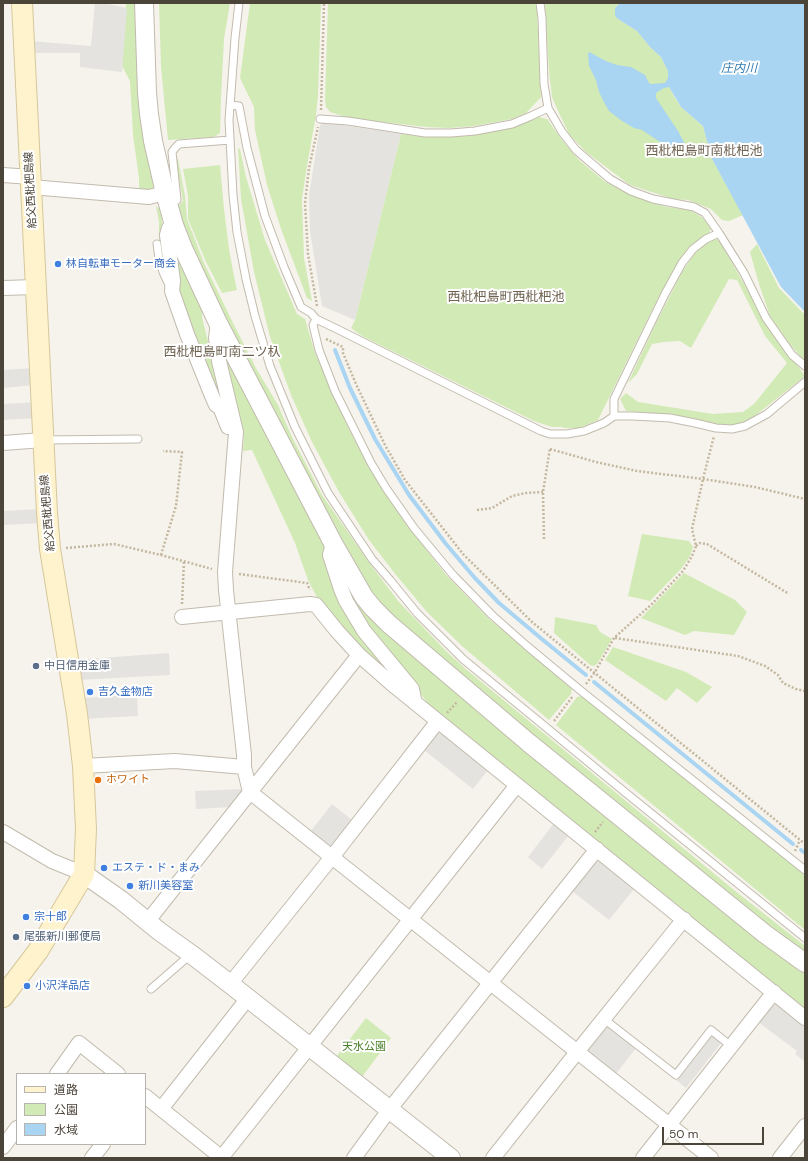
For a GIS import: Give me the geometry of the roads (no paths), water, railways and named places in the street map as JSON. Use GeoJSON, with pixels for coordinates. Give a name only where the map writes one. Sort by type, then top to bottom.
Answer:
{"type":"FeatureCollection","features":[{"type":"Feature","properties":{"kind":"main road","name":"給父西枇杷島線"},"geometry":{"type":"LineString","coordinates":[[3,997],[38,951],[84,874],[86,829],[83,766],[50,550],[45,491],[22,3]]}},
{"type":"Feature","properties":{"kind":"street"},"geometry":{"type":"LineString","coordinates":[[142,4],[146,93],[153,141],[174,225],[183,248],[218,323],[333,543],[364,597],[373,608],[404,637],[466,690],[688,872],[765,934],[805,963]]}},
{"type":"Feature","properties":{"kind":"street"},"geometry":{"type":"LineString","coordinates":[[3,175],[31,182],[150,196],[167,200]]}},
{"type":"Feature","properties":{"kind":"street"},"geometry":{"type":"LineString","coordinates":[[174,225],[169,228],[167,235],[172,291],[187,334],[216,406],[220,407],[228,429],[236,428]]}},
{"type":"Feature","properties":{"kind":"street"},"geometry":{"type":"LineString","coordinates":[[3,288],[36,287]]}},
{"type":"Feature","properties":{"kind":"street"},"geometry":{"type":"LineString","coordinates":[[218,323],[216,338],[219,361],[236,428],[225,572],[244,767],[250,792],[711,1158]]}},
{"type":"Feature","properties":{"kind":"street"},"geometry":{"type":"LineString","coordinates":[[3,443],[43,440]]}},
{"type":"Feature","properties":{"kind":"street"},"geometry":{"type":"LineString","coordinates":[[333,543],[330,555],[346,601],[364,631],[412,689],[415,701]]}},
{"type":"Feature","properties":{"kind":"street"},"geometry":{"type":"LineString","coordinates":[[182,617],[310,604],[316,605],[359,655],[392,684],[415,701],[438,722],[805,1018]]}},
{"type":"Feature","properties":{"kind":"street"},"geometry":{"type":"LineString","coordinates":[[147,922],[359,655]]}},
{"type":"Feature","properties":{"kind":"street"},"geometry":{"type":"LineString","coordinates":[[230,984],[438,722]]}},
{"type":"Feature","properties":{"kind":"street"},"geometry":{"type":"LineString","coordinates":[[83,766],[174,761],[244,767]]}},
{"type":"Feature","properties":{"kind":"street"},"geometry":{"type":"LineString","coordinates":[[146,1097],[221,1158],[516,785]]}},
{"type":"Feature","properties":{"kind":"street"},"geometry":{"type":"LineString","coordinates":[[3,832],[52,861],[84,874],[121,900],[147,922],[230,984],[451,1158]]}},
{"type":"Feature","properties":{"kind":"street"},"geometry":{"type":"LineString","coordinates":[[354,1158],[389,1110],[597,849]]}},
{"type":"Feature","properties":{"kind":"street"},"geometry":{"type":"LineString","coordinates":[[494,1158],[684,919]]}},
{"type":"Feature","properties":{"kind":"street"},"geometry":{"type":"LineString","coordinates":[[643,1158],[774,992]]}},
{"type":"Feature","properties":{"kind":"street"},"geometry":{"type":"LineString","coordinates":[[161,1109],[248,998]]}},
{"type":"Feature","properties":{"kind":"street"},"geometry":{"type":"LineString","coordinates":[[57,1073],[79,1043],[117,1073]]}},
{"type":"Feature","properties":{"kind":"street"},"geometry":{"type":"LineString","coordinates":[[780,1158],[805,1126]]}},
{"type":"Feature","properties":{"kind":"street"},"geometry":{"type":"LineString","coordinates":[[3,1147],[16,1129]]}},
{"type":"Feature","properties":{"kind":"street"},"geometry":{"type":"LineString","coordinates":[[92,1158],[103,1145]]}},
{"type":"Feature","properties":{"kind":"lane"},"geometry":{"type":"LineString","coordinates":[[239,3],[230,104],[230,140],[237,232],[255,316],[270,366],[295,427],[328,493],[372,559],[418,613],[464,659],[805,938]]}},
{"type":"Feature","properties":{"kind":"lane"},"geometry":{"type":"LineString","coordinates":[[540,3],[542,18],[544,84],[548,108],[562,132],[576,150],[610,179],[631,191],[653,199],[694,207],[705,213],[720,233],[744,273],[766,318],[792,355],[805,366]]}},
{"type":"Feature","properties":{"kind":"lane"},"geometry":{"type":"LineString","coordinates":[[230,104],[239,106],[246,148],[269,228],[301,307],[316,318],[541,431],[550,434],[567,434],[584,431],[604,423],[614,416],[670,418],[716,428],[732,429],[745,426],[767,414],[805,382]]}},
{"type":"Feature","properties":{"kind":"lane"},"geometry":{"type":"LineString","coordinates":[[320,119],[348,121],[425,133],[451,133],[475,131],[512,124],[548,108]]}},
{"type":"Feature","properties":{"kind":"lane"},"geometry":{"type":"LineString","coordinates":[[167,200],[178,200],[172,152],[175,148],[180,144],[230,140]]}},
{"type":"Feature","properties":{"kind":"lane"},"geometry":{"type":"LineString","coordinates":[[614,416],[614,399],[682,262],[693,249],[706,239],[720,233]]}},
{"type":"Feature","properties":{"kind":"lane"},"geometry":{"type":"LineString","coordinates":[[157,244],[163,272],[172,291]]}},
{"type":"Feature","properties":{"kind":"lane"},"geometry":{"type":"LineString","coordinates":[[316,318],[313,325],[319,350],[336,391],[359,439],[386,488],[414,528],[453,574],[492,615],[527,646],[805,870]]}},
{"type":"Feature","properties":{"kind":"lane"},"geometry":{"type":"LineString","coordinates":[[43,440],[138,439]]}},
{"type":"Feature","properties":{"kind":"lane"},"geometry":{"type":"LineString","coordinates":[[151,989],[191,954]]}},
{"type":"Feature","properties":{"kind":"lane"},"geometry":{"type":"LineString","coordinates":[[604,1019],[676,1075],[711,1030],[731,1046]]}},
{"type":"Feature","properties":{"kind":"water","name":"庄内川"},"geometry":{"type":"Polygon","coordinates":[[[620,3],[805,3],[805,312],[781,287],[711,157],[711,149],[703,126],[681,107],[669,87],[657,92],[656,98],[685,144],[692,149],[692,153],[690,154],[669,148],[642,130],[634,128],[622,121],[609,111],[599,92],[596,80],[589,66],[589,52],[617,65],[631,67],[645,75],[651,84],[665,83],[668,78],[668,71],[661,57],[650,47],[637,31],[615,16],[615,8],[620,3]]]}},
{"type":"Feature","properties":{"kind":"waterway"},"geometry":{"type":"LineString","coordinates":[[335,350],[350,388],[375,439],[409,495],[446,544],[474,577],[499,603],[586,675]]}},
{"type":"Feature","properties":{"kind":"waterway"},"geometry":{"type":"LineString","coordinates":[[594,682],[793,844]]}},
{"type":"Feature","properties":{"kind":"waterway"},"geometry":{"type":"LineString","coordinates":[[801,850],[805,853]]}},
{"type":"Feature","properties":{"kind":"place","name":"林自転車モーター商会"},"geometry":{"type":"Point","coordinates":[58,264]}},
{"type":"Feature","properties":{"kind":"place","name":"中日信用金庫"},"geometry":{"type":"Point","coordinates":[36,666]}},
{"type":"Feature","properties":{"kind":"place","name":"吉久金物店"},"geometry":{"type":"Point","coordinates":[90,692]}},
{"type":"Feature","properties":{"kind":"place","name":"ホワイト"},"geometry":{"type":"Point","coordinates":[98,780]}},
{"type":"Feature","properties":{"kind":"place","name":"エステ・ド・まみ"},"geometry":{"type":"Point","coordinates":[104,868]}},
{"type":"Feature","properties":{"kind":"place","name":"新川美容室"},"geometry":{"type":"Point","coordinates":[130,886]}},
{"type":"Feature","properties":{"kind":"place","name":"宗十郎"},"geometry":{"type":"Point","coordinates":[26,917]}},
{"type":"Feature","properties":{"kind":"place","name":"尾張新川郵便局"},"geometry":{"type":"Point","coordinates":[16,937]}},
{"type":"Feature","properties":{"kind":"place","name":"小沢洋品店"},"geometry":{"type":"Point","coordinates":[27,986]}},
{"type":"Feature","properties":{"kind":"district","name":"西枇杷島町南枇杷池"},"geometry":{"type":"Point","coordinates":[704,152]}},
{"type":"Feature","properties":{"kind":"district","name":"西枇杷島町西枇杷池"},"geometry":{"type":"Point","coordinates":[506,298]}},
{"type":"Feature","properties":{"kind":"district","name":"西枇杷島町南二ツ杁"},"geometry":{"type":"Point","coordinates":[222,353]}},
{"type":"Feature","properties":{"kind":"park label","name":"天水公園"},"geometry":{"type":"Point","coordinates":[364,1047]}}]}
